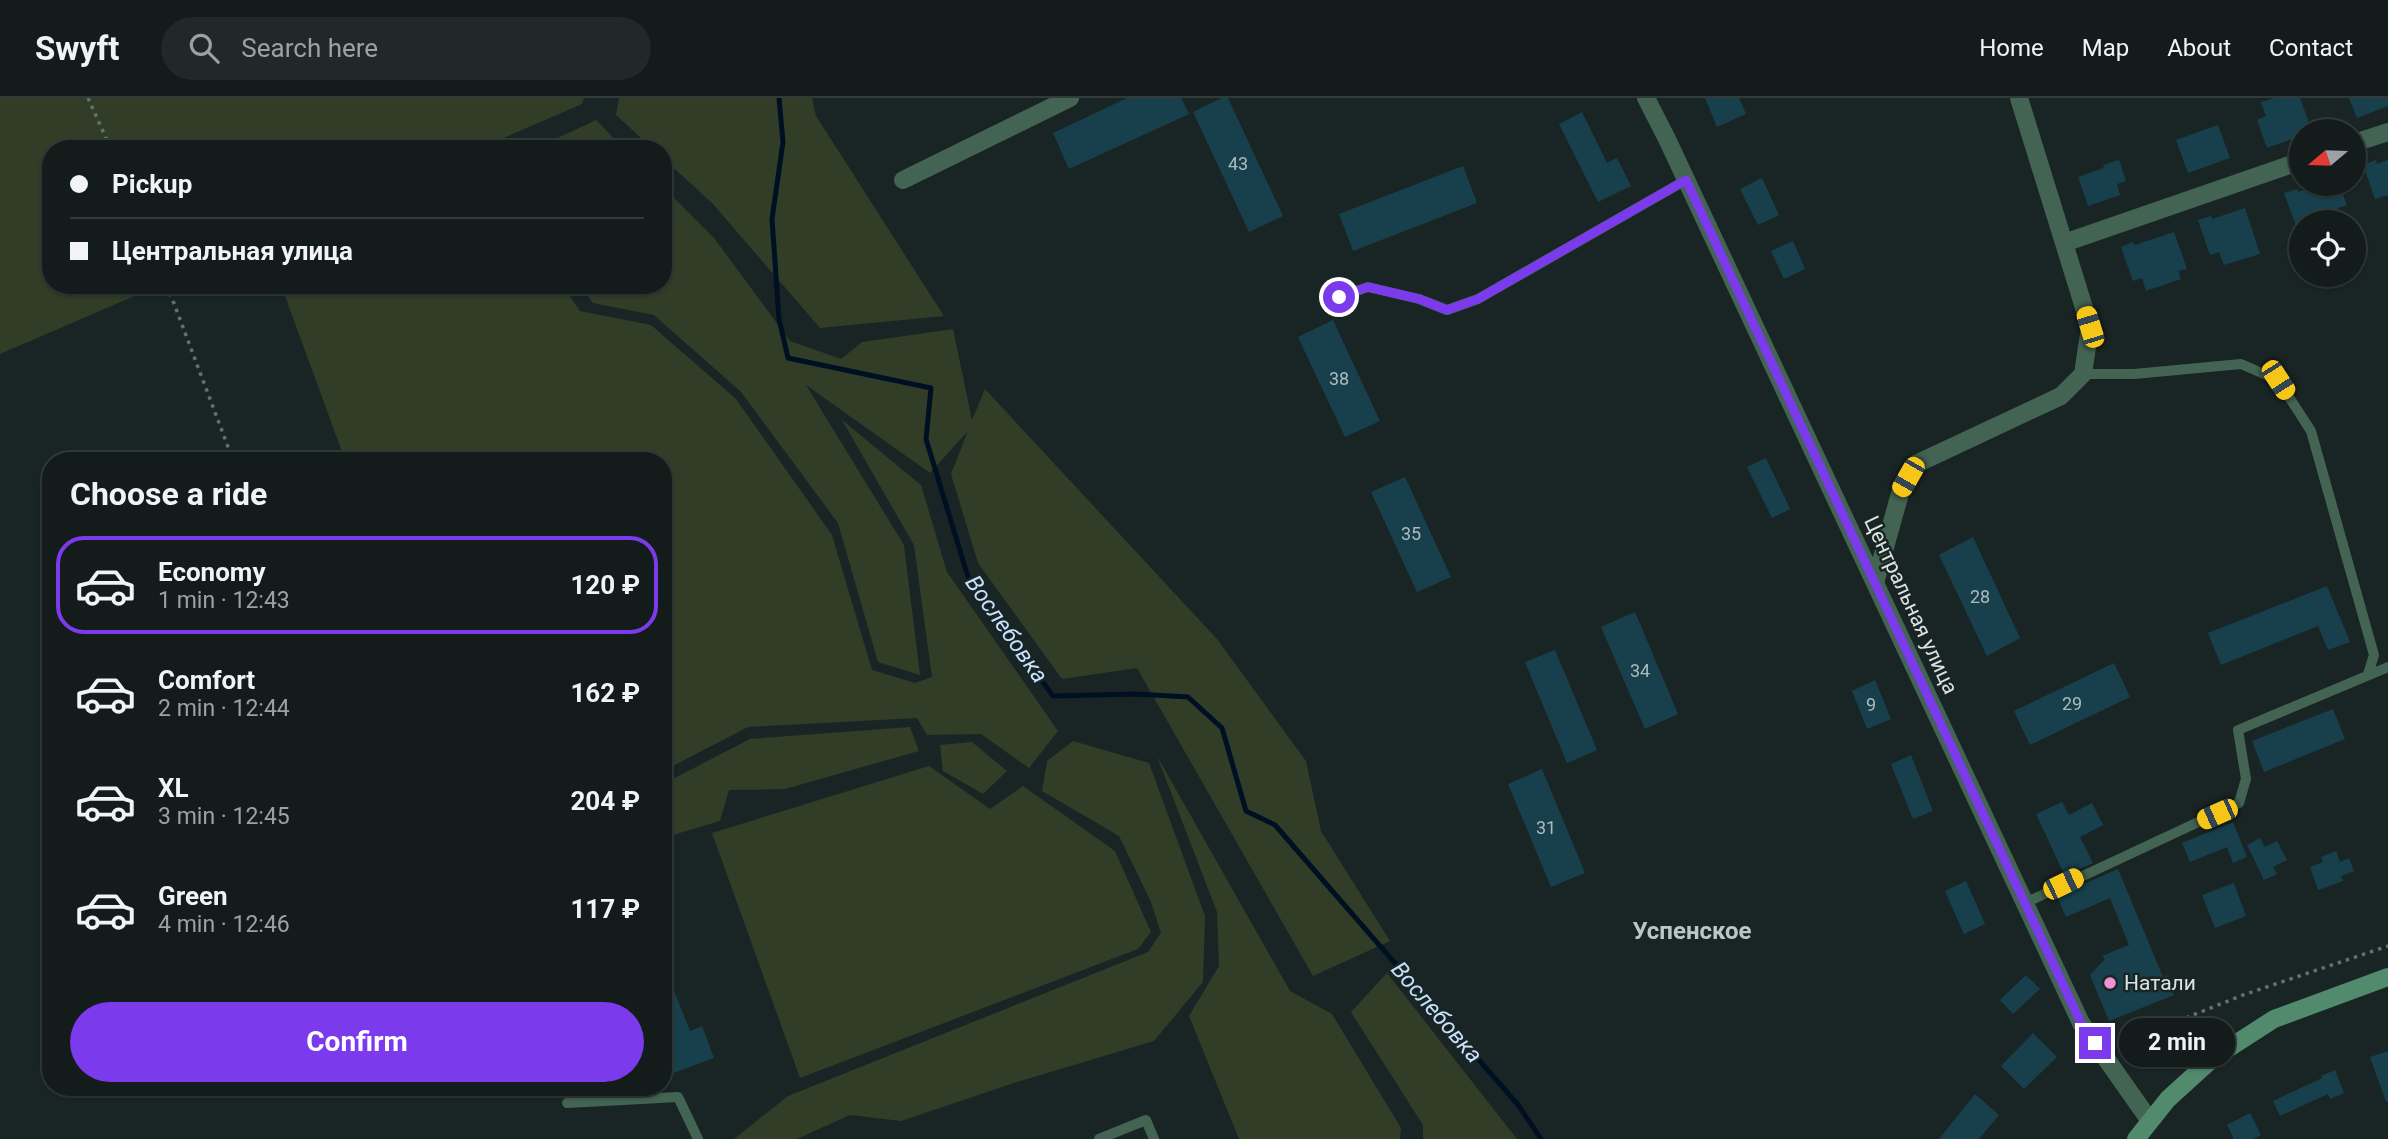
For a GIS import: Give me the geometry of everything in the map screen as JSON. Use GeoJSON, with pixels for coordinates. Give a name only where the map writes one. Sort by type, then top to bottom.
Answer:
{"type":"FeatureCollection","features":[{"type":"Feature","properties":{"kind":"main road"},"geometry":{"type":"LineString","coordinates":[[2136,1139],[2168,1099],[2211,1059],[2274,1018],[2388,977]]}},
{"type":"Feature","properties":{"kind":"street"},"geometry":{"type":"LineString","coordinates":[[903,180],[1070,98]]}},
{"type":"Feature","properties":{"kind":"street","name":"Центральная улица"},"geometry":{"type":"LineString","coordinates":[[1646,98],[2081,1023],[2150,1121]]}},
{"type":"Feature","properties":{"kind":"street"},"geometry":{"type":"LineString","coordinates":[[1875,583],[1901,490],[1916,464],[2061,396],[2084,374],[2090,327],[2019,98]]}},
{"type":"Feature","properties":{"kind":"street"},"geometry":{"type":"LineString","coordinates":[[2366,140],[2388,132]]}},
{"type":"Feature","properties":{"kind":"street"},"geometry":{"type":"LineString","coordinates":[[2064,243],[2289,166]]}},
{"type":"Feature","properties":{"kind":"lane"},"geometry":{"type":"LineString","coordinates":[[1339,297],[1368,287],[1419,299],[1447,310],[1478,299],[1686,180]]}},
{"type":"Feature","properties":{"kind":"lane"},"geometry":{"type":"LineString","coordinates":[[2084,374],[2134,374],[2241,364],[2278,380],[2311,431],[2374,655],[2368,674]]}},
{"type":"Feature","properties":{"kind":"lane"},"geometry":{"type":"LineString","coordinates":[[2025,903],[2239,803],[2246,779],[2238,730],[2388,667]]}},
{"type":"Feature","properties":{"kind":"lane"},"geometry":{"type":"LineString","coordinates":[[567,1103],[678,1097],[698,1139]]}},
{"type":"Feature","properties":{"kind":"lane"},"geometry":{"type":"LineString","coordinates":[[1100,1139],[1146,1120],[1154,1139]]}},
{"type":"Feature","properties":{"kind":"path"},"geometry":{"type":"LineString","coordinates":[[88,98],[107,140]]}},
{"type":"Feature","properties":{"kind":"path"},"geometry":{"type":"LineString","coordinates":[[170,294],[230,452]]}},
{"type":"Feature","properties":{"kind":"path"},"geometry":{"type":"LineString","coordinates":[[2178,1021],[2243,995],[2388,946]]}},
{"type":"Feature","properties":{"kind":"green space"},"geometry":{"type":"Polygon","coordinates":[[[0,98],[584,98],[582,104],[499,140],[42,140],[42,294],[139,294],[0,354],[0,98]]]}},
{"type":"Feature","properties":{"kind":"green space"},"geometry":{"type":"Polygon","coordinates":[[[619,98],[812,98],[816,116],[944,316],[820,328],[713,204],[672,166],[672,140],[643,140],[616,115],[619,98]]]}},
{"type":"Feature","properties":{"kind":"green space"},"geometry":{"type":"Polygon","coordinates":[[[596,120],[615,140],[553,140],[596,120]]]}},
{"type":"Feature","properties":{"kind":"green space"},"geometry":{"type":"Polygon","coordinates":[[[672,196],[714,238],[790,341],[841,359],[862,342],[953,329],[972,420],[985,389],[1217,639],[1306,761],[1321,831],[1390,941],[1313,976],[1137,668],[1062,679],[978,563],[951,474],[968,431],[930,473],[806,385],[904,545],[920,675],[878,662],[838,523],[741,392],[654,315],[593,303],[586,294],[672,294],[672,196]]]}},
{"type":"Feature","properties":{"kind":"green space"},"geometry":{"type":"Polygon","coordinates":[[[284,294],[568,294],[580,311],[651,325],[736,399],[832,535],[872,670],[915,683],[932,677],[914,545],[842,420],[921,485],[947,572],[1058,731],[1029,768],[981,734],[927,735],[917,718],[748,727],[672,766],[672,452],[342,452],[284,294]]]}},
{"type":"Feature","properties":{"kind":"green space"},"geometry":{"type":"Polygon","coordinates":[[[910,727],[919,751],[785,789],[729,790],[720,821],[672,835],[672,779],[750,739],[910,727]]]}},
{"type":"Feature","properties":{"kind":"green space"},"geometry":{"type":"Polygon","coordinates":[[[1073,741],[1149,763],[1205,916],[1203,982],[1154,1041],[1017,1082],[901,1121],[850,1115],[797,1139],[734,1139],[788,1096],[1148,952],[1161,933],[1151,902],[1119,836],[1042,791],[1047,761],[1073,741]]]}},
{"type":"Feature","properties":{"kind":"green space"},"geometry":{"type":"Polygon","coordinates":[[[972,742],[1007,771],[983,794],[943,771],[940,745],[972,742]]]}},
{"type":"Feature","properties":{"kind":"green space"},"geometry":{"type":"Polygon","coordinates":[[[1157,756],[1290,991],[1332,1014],[1401,1128],[1400,1139],[1239,1139],[1189,1016],[1219,966],[1217,912],[1157,756]]]}},
{"type":"Feature","properties":{"kind":"green space"},"geometry":{"type":"Polygon","coordinates":[[[929,766],[990,809],[1023,786],[1115,851],[1151,932],[1138,949],[800,1078],[712,833],[929,766]]]}},
{"type":"Feature","properties":{"kind":"green space"},"geometry":{"type":"Polygon","coordinates":[[[1387,973],[1517,1139],[1423,1139],[1423,1125],[1351,1012],[1387,973]]]}},
{"type":"Feature","properties":{"kind":"building"},"geometry":{"type":"Polygon","coordinates":[[[1127,98],[1181,98],[1189,114],[1069,169],[1053,133],[1127,98]]]}},
{"type":"Feature","properties":{"kind":"building"},"geometry":{"type":"Polygon","coordinates":[[[1222,98],[1228,98],[1283,216],[1249,232],[1193,112],[1222,98]]]}},
{"type":"Feature","properties":{"kind":"building"},"geometry":{"type":"Polygon","coordinates":[[[1705,98],[1739,98],[1746,114],[1717,127],[1705,98]]]}},
{"type":"Feature","properties":{"kind":"building"},"geometry":{"type":"Polygon","coordinates":[[[2274,98],[2300,98],[2308,119],[2289,119],[2289,140],[2267,148],[2257,120],[2266,116],[2261,102],[2274,98]]]}},
{"type":"Feature","properties":{"kind":"building"},"geometry":{"type":"Polygon","coordinates":[[[2349,98],[2388,98],[2388,106],[2357,118],[2349,98]]]}},
{"type":"Feature","properties":{"kind":"building"},"geometry":{"type":"Polygon","coordinates":[[[1582,112],[1607,163],[1617,158],[1631,186],[1598,202],[1559,124],[1582,112]]]}},
{"type":"Feature","properties":{"kind":"building"},"geometry":{"type":"Polygon","coordinates":[[[2218,125],[2230,158],[2188,173],[2176,140],[2218,125]]]}},
{"type":"Feature","properties":{"kind":"building"},"geometry":{"type":"Polygon","coordinates":[[[2119,160],[2126,181],[2117,184],[2120,195],[2088,206],[2078,177],[2119,160]]]}},
{"type":"Feature","properties":{"kind":"building"},"geometry":{"type":"Polygon","coordinates":[[[2388,160],[2388,195],[2375,199],[2366,174],[2366,164],[2388,160]]]}},
{"type":"Feature","properties":{"kind":"building"},"geometry":{"type":"Polygon","coordinates":[[[1463,166],[1477,203],[1353,251],[1339,214],[1463,166]]]}},
{"type":"Feature","properties":{"kind":"building"},"geometry":{"type":"Polygon","coordinates":[[[1762,178],[1779,215],[1758,225],[1740,189],[1762,178]]]}},
{"type":"Feature","properties":{"kind":"building"},"geometry":{"type":"Polygon","coordinates":[[[2289,191],[2289,196],[2344,196],[2347,205],[2338,208],[2339,210],[2290,210],[2284,193],[2289,191]]]}},
{"type":"Feature","properties":{"kind":"building"},"geometry":{"type":"Polygon","coordinates":[[[2245,208],[2260,254],[2224,265],[2219,252],[2210,255],[2198,220],[2211,216],[2212,219],[2245,208]]]}},
{"type":"Feature","properties":{"kind":"building"},"geometry":{"type":"Polygon","coordinates":[[[2174,232],[2187,269],[2178,271],[2181,279],[2146,291],[2142,278],[2133,281],[2121,247],[2174,232]]]}},
{"type":"Feature","properties":{"kind":"building"},"geometry":{"type":"Polygon","coordinates":[[[1793,241],[1805,269],[1784,279],[1771,251],[1793,241]]]}},
{"type":"Feature","properties":{"kind":"building"},"geometry":{"type":"Polygon","coordinates":[[[1333,320],[1380,421],[1345,437],[1298,337],[1333,320]]]}},
{"type":"Feature","properties":{"kind":"building"},"geometry":{"type":"Polygon","coordinates":[[[1766,458],[1790,509],[1772,518],[1747,467],[1766,458]]]}},
{"type":"Feature","properties":{"kind":"building"},"geometry":{"type":"Polygon","coordinates":[[[1405,477],[1451,577],[1417,592],[1371,492],[1405,477]]]}},
{"type":"Feature","properties":{"kind":"building"},"geometry":{"type":"Polygon","coordinates":[[[1973,537],[2020,638],[1987,656],[1939,555],[1973,537]]]}},
{"type":"Feature","properties":{"kind":"building"},"geometry":{"type":"Polygon","coordinates":[[[2327,586],[2350,642],[2328,650],[2318,626],[2221,665],[2208,633],[2327,586]]]}},
{"type":"Feature","properties":{"kind":"building"},"geometry":{"type":"Polygon","coordinates":[[[1635,612],[1678,714],[1645,729],[1601,627],[1635,612]]]}},
{"type":"Feature","properties":{"kind":"building"},"geometry":{"type":"Polygon","coordinates":[[[1555,650],[1597,750],[1567,763],[1525,662],[1555,650]]]}},
{"type":"Feature","properties":{"kind":"building"},"geometry":{"type":"Polygon","coordinates":[[[2114,663],[2130,697],[2030,745],[2014,711],[2114,663]]]}},
{"type":"Feature","properties":{"kind":"building"},"geometry":{"type":"Polygon","coordinates":[[[1875,680],[1891,719],[1867,729],[1852,691],[1875,680]]]}},
{"type":"Feature","properties":{"kind":"building"},"geometry":{"type":"Polygon","coordinates":[[[2333,709],[2345,739],[2264,772],[2252,741],[2333,709]]]}},
{"type":"Feature","properties":{"kind":"building"},"geometry":{"type":"Polygon","coordinates":[[[1911,755],[1933,811],[1913,819],[1891,764],[1911,755]]]}},
{"type":"Feature","properties":{"kind":"building"},"geometry":{"type":"Polygon","coordinates":[[[1542,769],[1585,873],[1551,887],[1508,784],[1542,769]]]}},
{"type":"Feature","properties":{"kind":"building"},"geometry":{"type":"Polygon","coordinates":[[[2062,802],[2069,815],[2092,803],[2103,825],[2080,837],[2093,863],[2065,876],[2036,814],[2062,802]]]}},
{"type":"Feature","properties":{"kind":"building"},"geometry":{"type":"Polygon","coordinates":[[[2233,822],[2247,857],[2233,863],[2227,847],[2190,862],[2182,843],[2233,822]]]}},
{"type":"Feature","properties":{"kind":"building"},"geometry":{"type":"Polygon","coordinates":[[[2260,838],[2265,847],[2277,841],[2287,860],[2273,867],[2277,874],[2264,880],[2247,845],[2260,838]]]}},
{"type":"Feature","properties":{"kind":"building"},"geometry":{"type":"Polygon","coordinates":[[[2336,851],[2340,862],[2349,858],[2354,871],[2341,876],[2343,881],[2318,890],[2310,867],[2323,862],[2321,857],[2336,851]]]}},
{"type":"Feature","properties":{"kind":"building"},"geometry":{"type":"Polygon","coordinates":[[[2118,869],[2163,977],[2167,975],[2174,995],[2109,1021],[2090,975],[2105,959],[2102,956],[2129,945],[2110,898],[2066,917],[2057,896],[2118,869]]]}},
{"type":"Feature","properties":{"kind":"building"},"geometry":{"type":"Polygon","coordinates":[[[1966,881],[1985,924],[1964,934],[1945,891],[1966,881]]]}},
{"type":"Feature","properties":{"kind":"building"},"geometry":{"type":"Polygon","coordinates":[[[2234,883],[2246,916],[2215,928],[2202,895],[2234,883]]]}},
{"type":"Feature","properties":{"kind":"building"},"geometry":{"type":"Polygon","coordinates":[[[2026,975],[2040,989],[2013,1014],[2000,1000],[2026,975]]]}},
{"type":"Feature","properties":{"kind":"building"},"geometry":{"type":"Polygon","coordinates":[[[672,986],[690,1031],[702,1026],[714,1058],[672,1074],[672,986]]]}},
{"type":"Feature","properties":{"kind":"building"},"geometry":{"type":"Polygon","coordinates":[[[2033,1033],[2057,1057],[2024,1089],[2001,1066],[2033,1033]]]}},
{"type":"Feature","properties":{"kind":"building"},"geometry":{"type":"Polygon","coordinates":[[[2388,1051],[2388,1102],[2386,1102],[2370,1057],[2388,1051]]]}},
{"type":"Feature","properties":{"kind":"building"},"geometry":{"type":"Polygon","coordinates":[[[2335,1070],[2344,1093],[2330,1099],[2328,1094],[2280,1116],[2273,1101],[2335,1070]]]}},
{"type":"Feature","properties":{"kind":"building"},"geometry":{"type":"Polygon","coordinates":[[[1975,1094],[1999,1115],[1979,1139],[1939,1139],[1975,1094]]]}},
{"type":"Feature","properties":{"kind":"building"},"geometry":{"type":"Polygon","coordinates":[[[2250,1113],[2261,1135],[2253,1139],[2234,1139],[2227,1125],[2250,1113]]]}},
{"type":"Feature","properties":{"kind":"waterway","name":"Вослебовка"},"geometry":{"type":"LineString","coordinates":[[779,98],[783,142],[772,219],[779,319],[788,358],[931,388],[926,439],[968,577],[1053,696],[1136,694],[1188,697],[1222,728],[1246,811],[1275,825],[1519,1106],[1541,1139]]}},
{"type":"Feature","properties":{"kind":"place","name":"Натали"},"geometry":{"type":"Point","coordinates":[2110,983]}},
{"type":"Feature","properties":{"kind":"district","name":"Успенское"},"geometry":{"type":"Point","coordinates":[1692,931]}},
{"type":"Feature","properties":{"kind":"route"},"geometry":{"type":"LineString","coordinates":[[1339,297],[1368,287],[1419,299],[1447,310],[1478,299],[1686,180],[2081,1023],[2095,1043]]}}]}
